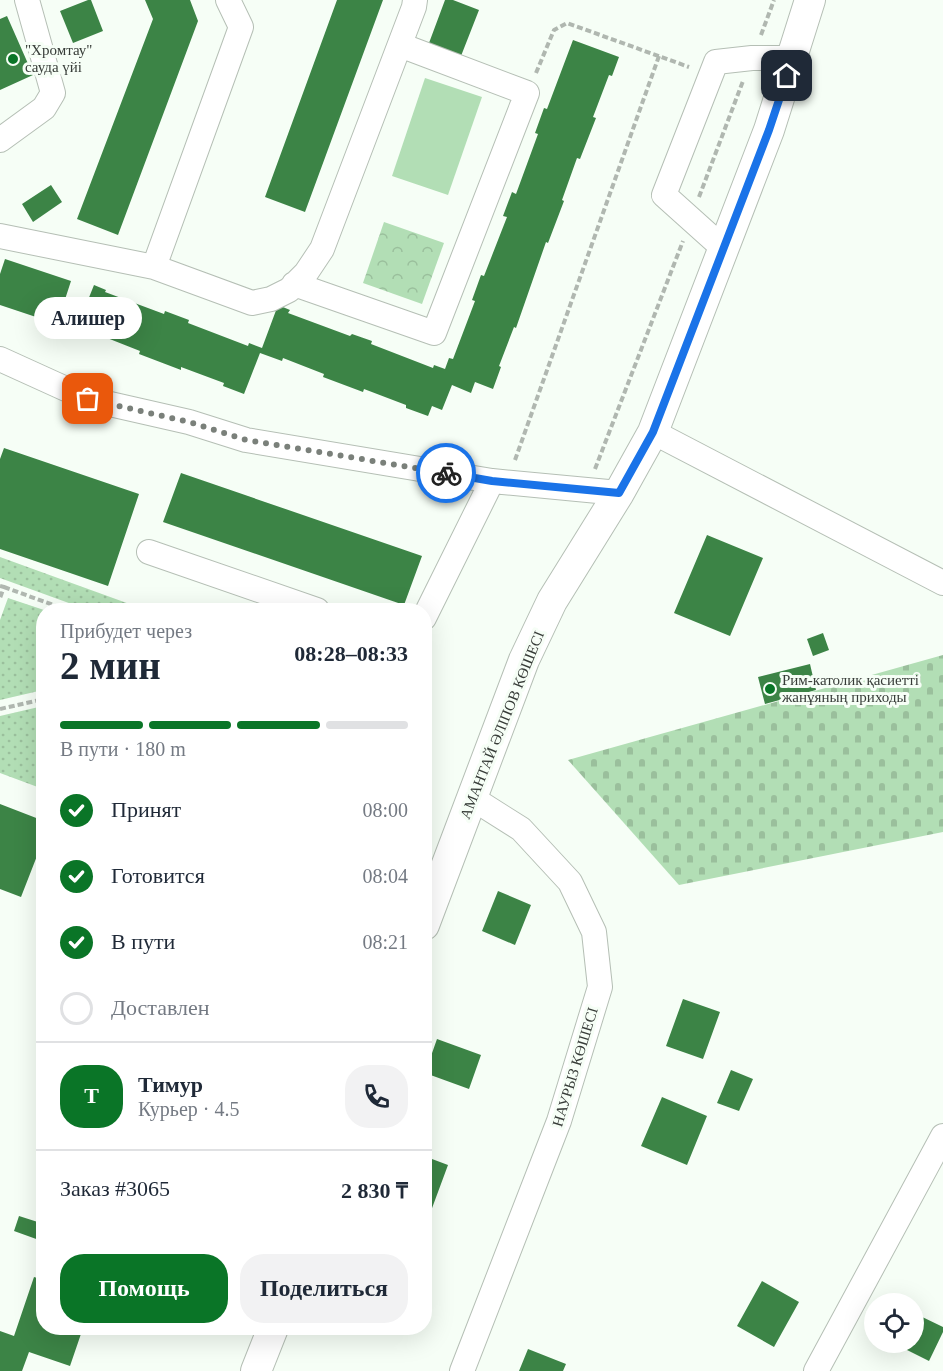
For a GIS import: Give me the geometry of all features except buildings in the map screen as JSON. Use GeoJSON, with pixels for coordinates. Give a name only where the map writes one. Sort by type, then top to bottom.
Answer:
{"type":"FeatureCollection","features":[{"type":"Feature","properties":{"kind":"main road","name":"АМАНТАЙ ӘЛІПОВ КӨШЕСІ"},"geometry":{"type":"LineString","coordinates":[[432,904],[524,660],[552,601],[619,493],[653,432],[769,130],[810,0]]}},
{"type":"Feature","properties":{"kind":"main road"},"geometry":{"type":"LineString","coordinates":[[256,1371],[270,1335]]}},
{"type":"Feature","properties":{"kind":"street"},"geometry":{"type":"LineString","coordinates":[[0,140],[44,108],[53,93],[27,0]]}},
{"type":"Feature","properties":{"kind":"street"},"geometry":{"type":"LineString","coordinates":[[154,267],[241,27],[228,0]]}},
{"type":"Feature","properties":{"kind":"street"},"geometry":{"type":"LineString","coordinates":[[0,236],[154,267],[252,303],[271,299],[289,290],[306,273],[322,249],[415,0]]}},
{"type":"Feature","properties":{"kind":"street"},"geometry":{"type":"LineString","coordinates":[[294,284],[434,333],[527,93],[400,45]]}},
{"type":"Feature","properties":{"kind":"street"},"geometry":{"type":"LineString","coordinates":[[723,248],[664,195],[716,62],[752,58],[793,58]]}},
{"type":"Feature","properties":{"kind":"street"},"geometry":{"type":"LineString","coordinates":[[0,359],[88,399],[189,422],[246,440],[500,481],[619,493]]}},
{"type":"Feature","properties":{"kind":"street"},"geometry":{"type":"LineString","coordinates":[[653,432],[943,583]]}},
{"type":"Feature","properties":{"kind":"street"},"geometry":{"type":"LineString","coordinates":[[432,604],[500,481]]}},
{"type":"Feature","properties":{"kind":"street"},"geometry":{"type":"LineString","coordinates":[[149,552],[297,603]]}},
{"type":"Feature","properties":{"kind":"street","name":"НАУРЫЗ КӨШЕСІ"},"geometry":{"type":"LineString","coordinates":[[462,1371],[559,1121],[600,987],[594,932],[570,882],[521,829],[472,798]]}},
{"type":"Feature","properties":{"kind":"street"},"geometry":{"type":"LineString","coordinates":[[816,1371],[943,1136]]}},
{"type":"Feature","properties":{"kind":"path"},"geometry":{"type":"LineString","coordinates":[[527,93],[554,30],[567,23],[742,86]]}},
{"type":"Feature","properties":{"kind":"path"},"geometry":{"type":"LineString","coordinates":[[500,481],[658,56]]}},
{"type":"Feature","properties":{"kind":"path"},"geometry":{"type":"LineString","coordinates":[[0,598],[2,587],[47,603]]}},
{"type":"Feature","properties":{"kind":"path"},"geometry":{"type":"LineString","coordinates":[[0,709],[36,701]]}},
{"type":"Feature","properties":{"kind":"green space"},"geometry":{"type":"Polygon","coordinates":[[[425,78],[482,97],[448,195],[392,176],[425,78]]]}},
{"type":"Feature","properties":{"kind":"green space"},"geometry":{"type":"Polygon","coordinates":[[[384,222],[444,243],[422,304],[363,283],[384,222]]]}},
{"type":"Feature","properties":{"kind":"green space"},"geometry":{"type":"Polygon","coordinates":[[[0,557],[127,603],[69,603],[0,578],[0,557]]]}},
{"type":"Feature","properties":{"kind":"green space"},"geometry":{"type":"Polygon","coordinates":[[[8,598],[36,607],[36,692],[0,700],[0,620],[8,598]]]}},
{"type":"Feature","properties":{"kind":"green space"},"geometry":{"type":"Polygon","coordinates":[[[943,655],[943,832],[679,885],[568,760],[943,655]]]}},
{"type":"Feature","properties":{"kind":"green space"},"geometry":{"type":"Polygon","coordinates":[[[36,708],[36,786],[0,773],[0,716],[36,708]]]}},
{"type":"Feature","properties":{"kind":"way so far"},"geometry":{"type":"LineString","coordinates":[[88,399],[189,422],[246,440],[446,473]]}},
{"type":"Feature","properties":{"kind":"place","name":"\"Хромтау\" сауда үйі"},"geometry":{"type":"Point","coordinates":[13,59]}},
{"type":"Feature","properties":{"kind":"place","name":"Алишер"},"geometry":{"type":"Point","coordinates":[88,399]}},
{"type":"Feature","properties":{"kind":"place","name":"Рим-католик қасиетті жанұяның приходы"},"geometry":{"type":"Point","coordinates":[770,689]}},
{"type":"Feature","properties":{"kind":"route"},"geometry":{"type":"LineString","coordinates":[[446,473],[492,481],[619,493],[653,432],[769,130],[787,76]]}}]}
